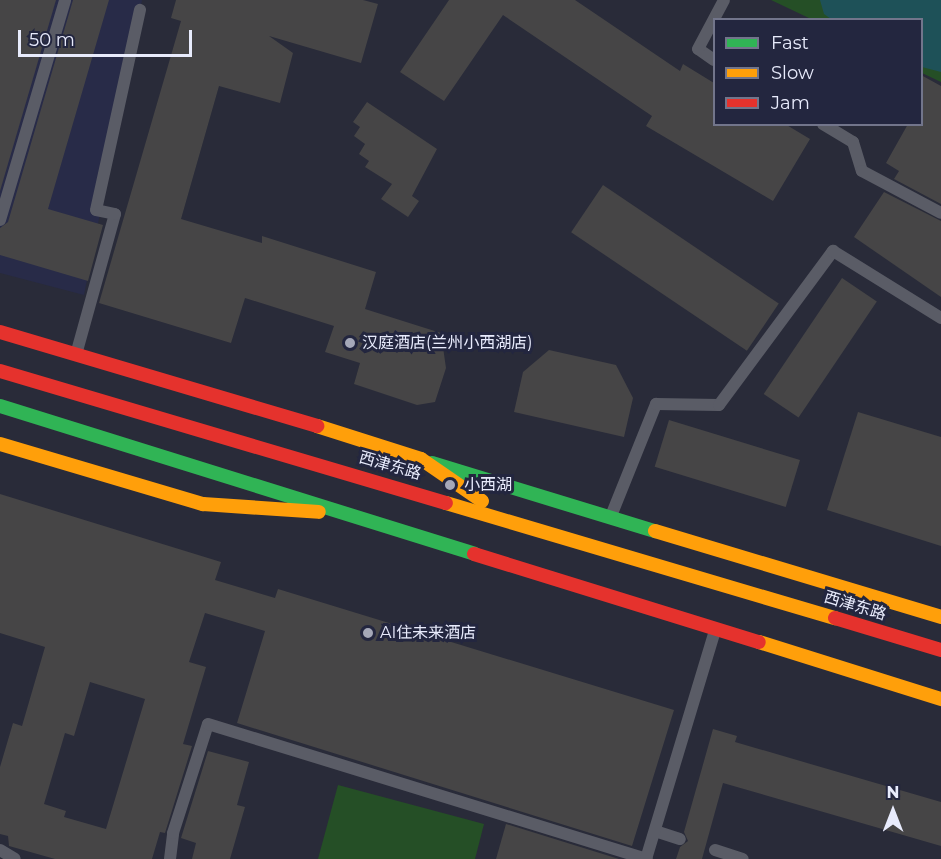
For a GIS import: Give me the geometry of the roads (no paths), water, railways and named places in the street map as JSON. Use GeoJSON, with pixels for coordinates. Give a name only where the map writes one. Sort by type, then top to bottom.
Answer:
{"type":"FeatureCollection","features":[{"type":"Feature","properties":{"kind":"main road"},"geometry":{"type":"LineString","coordinates":[[0,320],[34,341]]}},
{"type":"Feature","properties":{"kind":"main road"},"geometry":{"type":"LineString","coordinates":[[0,332],[34,341]]}},
{"type":"Feature","properties":{"kind":"main road","name":"西津东路"},"geometry":{"type":"LineString","coordinates":[[34,341],[941,617]]}},
{"type":"Feature","properties":{"kind":"main road","name":"西津东路"},"geometry":{"type":"LineString","coordinates":[[0,371],[510,519],[941,650]]}},
{"type":"Feature","properties":{"kind":"main road"},"geometry":{"type":"LineString","coordinates":[[0,406],[941,699]]}},
{"type":"Feature","properties":{"kind":"main road"},"geometry":{"type":"LineString","coordinates":[[0,411],[116,442]]}},
{"type":"Feature","properties":{"kind":"main road"},"geometry":{"type":"LineString","coordinates":[[0,444],[203,504],[340,513]]}},
{"type":"Feature","properties":{"kind":"main road"},"geometry":{"type":"LineString","coordinates":[[421,459],[510,519]]}},
{"type":"Feature","properties":{"kind":"lane"},"geometry":{"type":"LineString","coordinates":[[0,220],[65,0]]}},
{"type":"Feature","properties":{"kind":"lane"},"geometry":{"type":"LineString","coordinates":[[715,18],[724,0]]}},
{"type":"Feature","properties":{"kind":"lane"},"geometry":{"type":"LineString","coordinates":[[76,353],[115,214],[96,210],[140,10]]}},
{"type":"Feature","properties":{"kind":"lane"},"geometry":{"type":"LineString","coordinates":[[713,21],[698,50],[713,59]]}},
{"type":"Feature","properties":{"kind":"lane"},"geometry":{"type":"LineString","coordinates":[[826,126],[853,142],[862,171],[941,213]]}},
{"type":"Feature","properties":{"kind":"lane"},"geometry":{"type":"LineString","coordinates":[[611,517],[656,404],[719,405],[833,251],[941,318]]}},
{"type":"Feature","properties":{"kind":"lane"},"geometry":{"type":"LineString","coordinates":[[170,859],[173,833],[208,724],[646,859],[715,629]]}},
{"type":"Feature","properties":{"kind":"lane"},"geometry":{"type":"LineString","coordinates":[[655,831],[680,839]]}},
{"type":"Feature","properties":{"kind":"lane"},"geometry":{"type":"LineString","coordinates":[[0,850],[15,859]]}},
{"type":"Feature","properties":{"kind":"lane"},"geometry":{"type":"LineString","coordinates":[[715,850],[743,859]]}},
{"type":"Feature","properties":{"kind":"place","name":"汉庭酒店(兰州小西湖店)"},"geometry":{"type":"Point","coordinates":[350,343]}},
{"type":"Feature","properties":{"kind":"place","name":"小西湖"},"geometry":{"type":"Point","coordinates":[450,485]}},
{"type":"Feature","properties":{"kind":"place","name":"AI住未来酒店"},"geometry":{"type":"Point","coordinates":[368,633]}}]}
